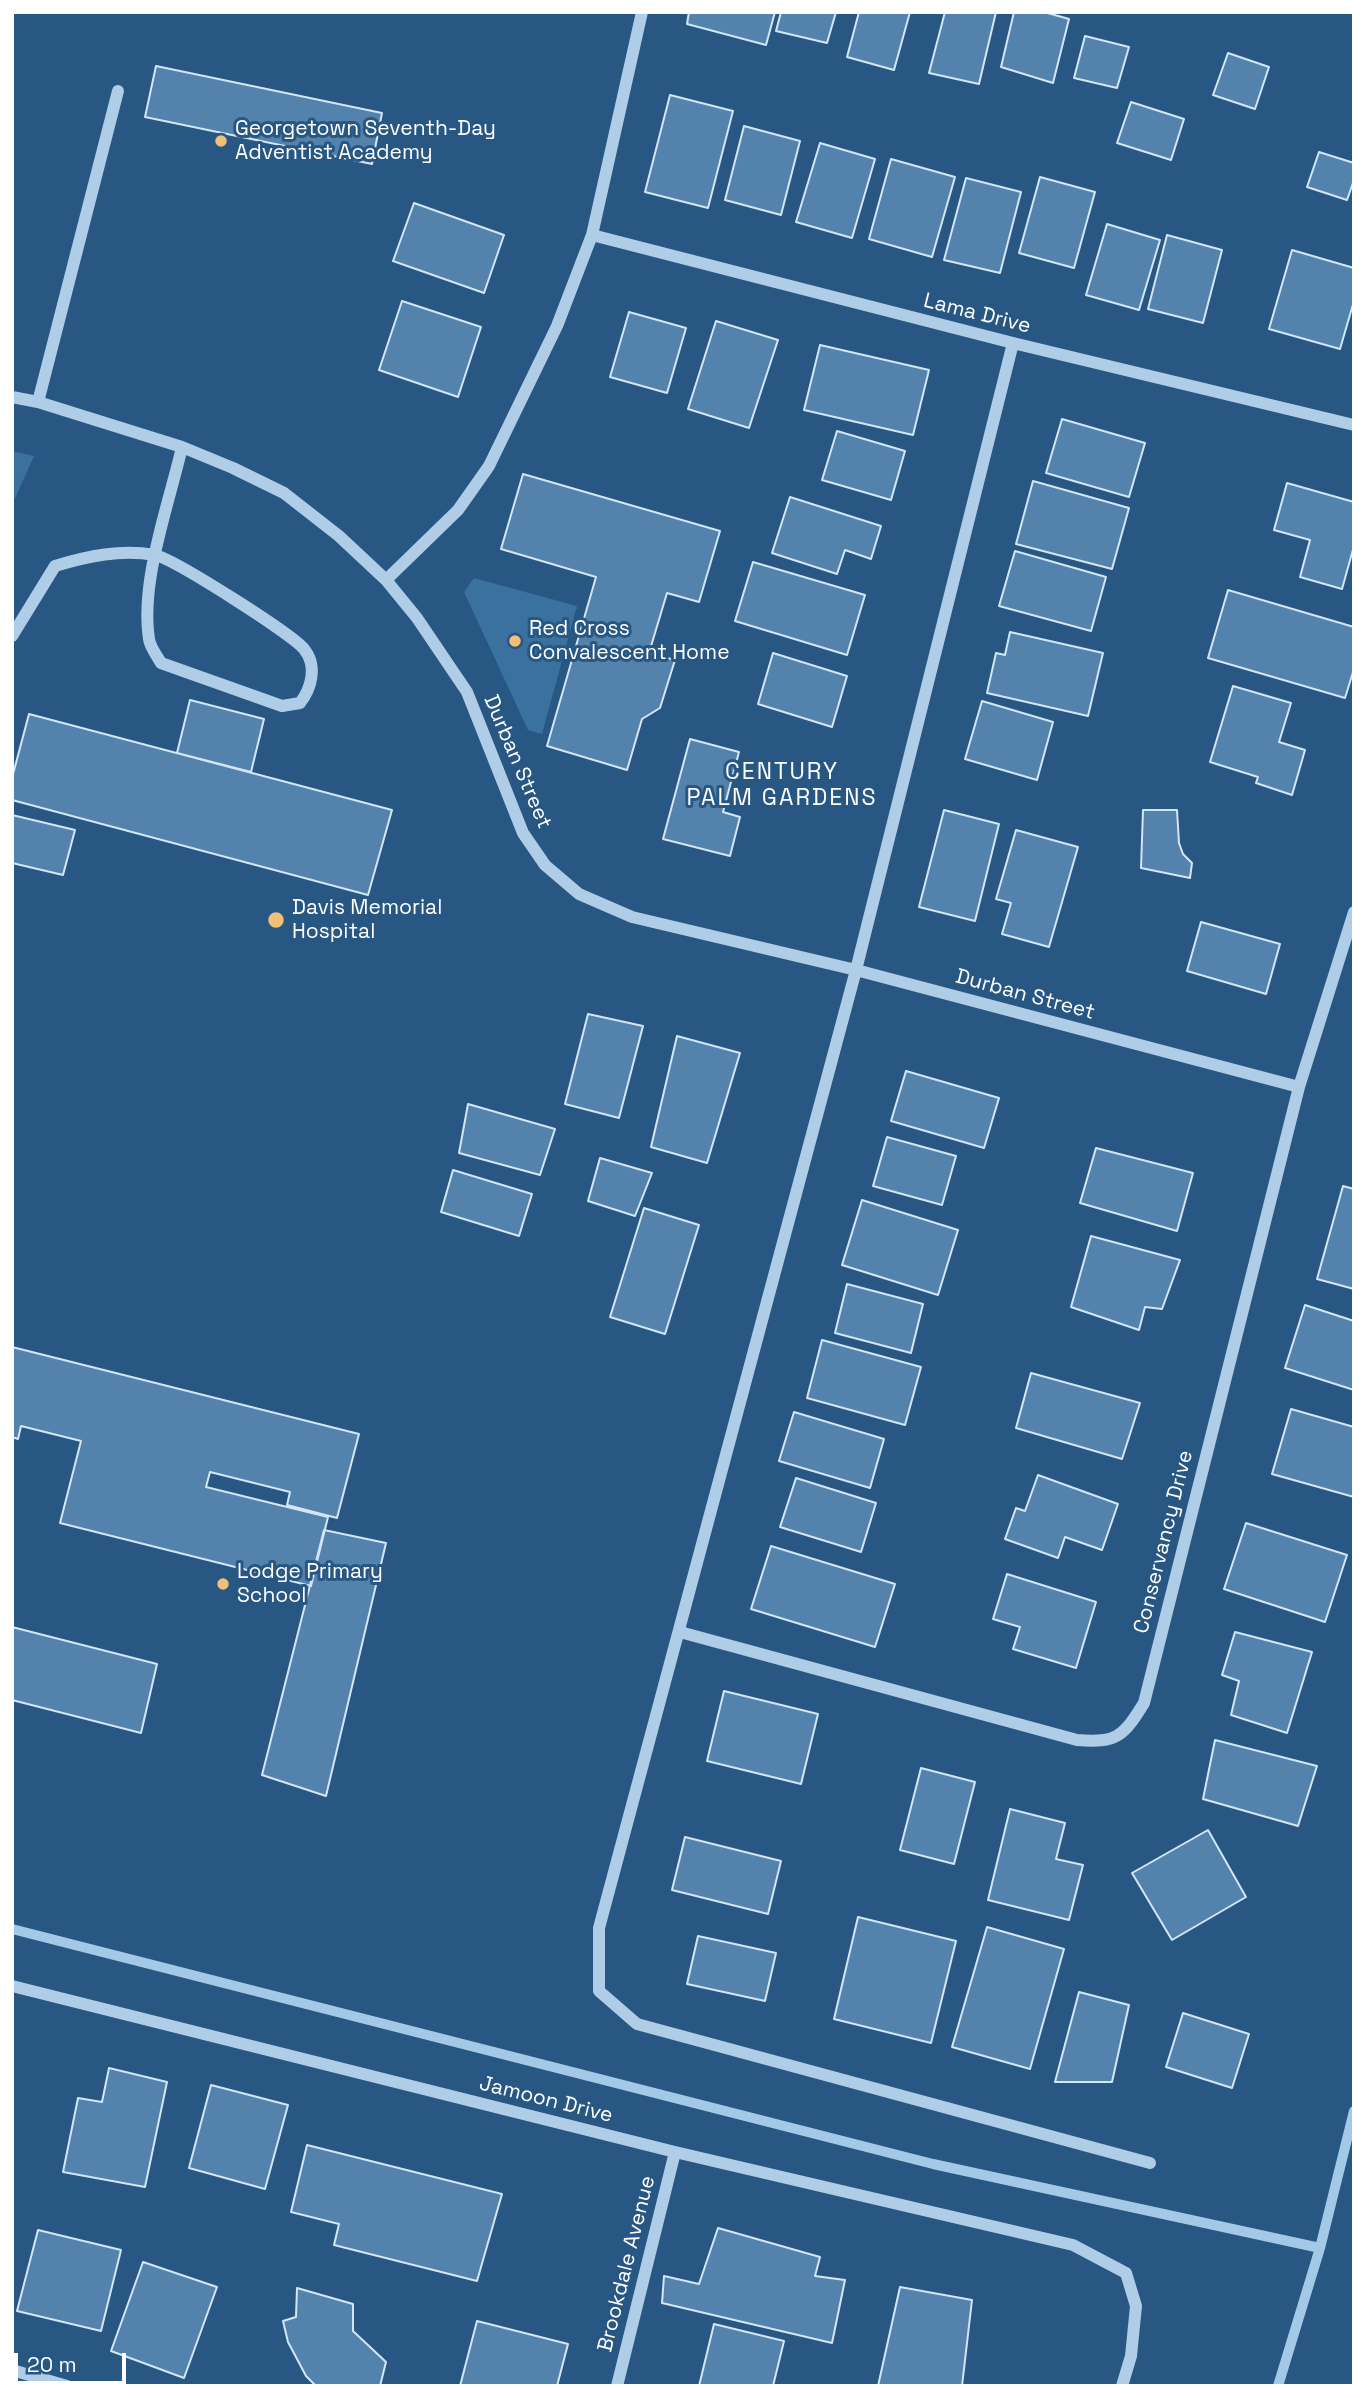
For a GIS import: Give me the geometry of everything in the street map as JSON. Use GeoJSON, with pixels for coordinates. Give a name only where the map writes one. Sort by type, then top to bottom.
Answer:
{"type":"FeatureCollection","features":[{"type":"Feature","properties":{"kind":"street"},"geometry":{"type":"LineString","coordinates":[[386,580],[457,510],[489,466],[557,326],[592,235],[642,12]]}},
{"type":"Feature","properties":{"kind":"street"},"geometry":{"type":"LineString","coordinates":[[38,402],[118,91]]}},
{"type":"Feature","properties":{"kind":"street","name":"Lama Drive"},"geometry":{"type":"LineString","coordinates":[[592,235],[1013,343],[1354,425]]}},
{"type":"Feature","properties":{"kind":"street"},"geometry":{"type":"LineString","coordinates":[[1013,343],[856,970],[599,1928],[599,1991],[637,2024],[1150,2163]]}},
{"type":"Feature","properties":{"kind":"street","name":"Durban Street"},"geometry":{"type":"LineString","coordinates":[[12,397],[38,402],[182,447],[284,493],[339,536],[386,580],[417,618],[467,692],[523,833],[545,865],[579,894],[632,917],[856,970],[1299,1087]]}},
{"type":"Feature","properties":{"kind":"street"},"geometry":{"type":"LineString","coordinates":[[12,636],[55,566],[96,554],[157,555],[230,596],[305,650],[312,668],[310,691],[300,703],[282,706],[160,663],[149,642],[147,606],[157,555],[182,447]]}},
{"type":"Feature","properties":{"kind":"street","name":"Conservancy Drive"},"geometry":{"type":"LineString","coordinates":[[680,1632],[1077,1740],[1108,1742],[1127,1730],[1144,1703],[1299,1087],[1354,912]]}},
{"type":"Feature","properties":{"kind":"street","name":"Jamoon Drive"},"geometry":{"type":"LineString","coordinates":[[12,1986],[675,2152],[1073,2245],[1126,2273],[1136,2306],[1130,2356],[1122,2386]]}},
{"type":"Feature","properties":{"kind":"street","name":"Brookdale Avenue"},"geometry":{"type":"LineString","coordinates":[[617,2386],[675,2152]]}},
{"type":"Feature","properties":{"kind":"street"},"geometry":{"type":"LineString","coordinates":[[12,2370],[67,2386]]}},
{"type":"Feature","properties":{"kind":"shaded area"},"geometry":{"type":"Polygon","coordinates":[[[12,451],[34,456],[12,505],[12,451]]]}},
{"type":"Feature","properties":{"kind":"shaded area"},"geometry":{"type":"Polygon","coordinates":[[[474,578],[577,606],[542,734],[528,730],[464,592],[474,578]]]}},
{"type":"Feature","properties":{"kind":"building"},"geometry":{"type":"Polygon","coordinates":[[[689,12],[775,12],[766,45],[687,24],[689,12]]]}},
{"type":"Feature","properties":{"kind":"building"},"geometry":{"type":"Polygon","coordinates":[[[781,12],[836,12],[827,43],[776,31],[781,12]]]}},
{"type":"Feature","properties":{"kind":"building"},"geometry":{"type":"Polygon","coordinates":[[[859,12],[910,12],[894,70],[847,57],[859,12]]]}},
{"type":"Feature","properties":{"kind":"building"},"geometry":{"type":"Polygon","coordinates":[[[945,12],[996,12],[979,84],[929,73],[945,12]]]}},
{"type":"Feature","properties":{"kind":"building"},"geometry":{"type":"Polygon","coordinates":[[[1014,12],[1044,12],[1069,19],[1053,83],[1001,67],[1014,12]]]}},
{"type":"Feature","properties":{"kind":"building"},"geometry":{"type":"Polygon","coordinates":[[[1085,36],[1129,47],[1117,88],[1074,78],[1085,36]]]}},
{"type":"Feature","properties":{"kind":"building"},"geometry":{"type":"Polygon","coordinates":[[[1228,53],[1269,67],[1255,109],[1213,95],[1228,53]]]}},
{"type":"Feature","properties":{"kind":"building"},"geometry":{"type":"Polygon","coordinates":[[[156,66],[382,113],[372,164],[145,117],[156,66]]]}},
{"type":"Feature","properties":{"kind":"building"},"geometry":{"type":"Polygon","coordinates":[[[670,95],[733,111],[708,208],[645,192],[670,95]]]}},
{"type":"Feature","properties":{"kind":"building"},"geometry":{"type":"Polygon","coordinates":[[[1131,102],[1184,119],[1171,160],[1117,143],[1131,102]]]}},
{"type":"Feature","properties":{"kind":"building"},"geometry":{"type":"Polygon","coordinates":[[[744,126],[800,141],[781,215],[725,200],[744,126]]]}},
{"type":"Feature","properties":{"kind":"building"},"geometry":{"type":"Polygon","coordinates":[[[820,143],[875,159],[852,238],[796,222],[820,143]]]}},
{"type":"Feature","properties":{"kind":"building"},"geometry":{"type":"Polygon","coordinates":[[[1319,152],[1354,163],[1354,180],[1347,200],[1307,187],[1319,152]]]}},
{"type":"Feature","properties":{"kind":"building"},"geometry":{"type":"Polygon","coordinates":[[[891,159],[955,177],[932,257],[869,239],[891,159]]]}},
{"type":"Feature","properties":{"kind":"building"},"geometry":{"type":"Polygon","coordinates":[[[1040,177],[1095,192],[1074,268],[1019,253],[1040,177]]]}},
{"type":"Feature","properties":{"kind":"building"},"geometry":{"type":"Polygon","coordinates":[[[966,178],[1021,192],[1000,273],[944,260],[966,178]]]}},
{"type":"Feature","properties":{"kind":"building"},"geometry":{"type":"Polygon","coordinates":[[[414,203],[504,235],[484,293],[393,261],[414,203]]]}},
{"type":"Feature","properties":{"kind":"building"},"geometry":{"type":"Polygon","coordinates":[[[1107,224],[1160,240],[1139,310],[1086,295],[1107,224]]]}},
{"type":"Feature","properties":{"kind":"building"},"geometry":{"type":"Polygon","coordinates":[[[1167,235],[1222,250],[1203,323],[1148,309],[1167,235]]]}},
{"type":"Feature","properties":{"kind":"building"},"geometry":{"type":"Polygon","coordinates":[[[1292,250],[1354,268],[1354,301],[1340,349],[1269,329],[1292,250]]]}},
{"type":"Feature","properties":{"kind":"building"},"geometry":{"type":"Polygon","coordinates":[[[402,301],[481,327],[458,397],[379,370],[402,301]]]}},
{"type":"Feature","properties":{"kind":"building"},"geometry":{"type":"Polygon","coordinates":[[[629,312],[686,328],[667,393],[610,377],[629,312]]]}},
{"type":"Feature","properties":{"kind":"building"},"geometry":{"type":"Polygon","coordinates":[[[716,321],[778,340],[749,428],[688,409],[716,321]]]}},
{"type":"Feature","properties":{"kind":"building"},"geometry":{"type":"Polygon","coordinates":[[[820,345],[929,370],[913,435],[804,410],[820,345]]]}},
{"type":"Feature","properties":{"kind":"building"},"geometry":{"type":"Polygon","coordinates":[[[1062,419],[1145,443],[1129,497],[1046,473],[1062,419]]]}},
{"type":"Feature","properties":{"kind":"building"},"geometry":{"type":"Polygon","coordinates":[[[837,431],[905,451],[891,500],[822,480],[837,431]]]}},
{"type":"Feature","properties":{"kind":"building"},"geometry":{"type":"Polygon","coordinates":[[[523,474],[720,531],[699,602],[667,593],[649,653],[675,660],[660,708],[642,719],[627,770],[547,746],[596,577],[501,549],[523,474]]]}},
{"type":"Feature","properties":{"kind":"building"},"geometry":{"type":"Polygon","coordinates":[[[1033,481],[1129,508],[1112,569],[1016,544],[1033,481]]]}},
{"type":"Feature","properties":{"kind":"building"},"geometry":{"type":"Polygon","coordinates":[[[1287,483],[1354,502],[1354,546],[1342,589],[1300,577],[1310,540],[1274,530],[1287,483]]]}},
{"type":"Feature","properties":{"kind":"building"},"geometry":{"type":"Polygon","coordinates":[[[790,497],[881,526],[871,559],[845,550],[837,574],[772,553],[790,497]]]}},
{"type":"Feature","properties":{"kind":"building"},"geometry":{"type":"Polygon","coordinates":[[[1015,551],[1106,577],[1091,631],[999,606],[1015,551]]]}},
{"type":"Feature","properties":{"kind":"building"},"geometry":{"type":"Polygon","coordinates":[[[753,562],[865,595],[847,655],[735,621],[753,562]]]}},
{"type":"Feature","properties":{"kind":"building"},"geometry":{"type":"Polygon","coordinates":[[[1228,590],[1354,627],[1354,669],[1345,698],[1208,658],[1228,590]]]}},
{"type":"Feature","properties":{"kind":"building"},"geometry":{"type":"Polygon","coordinates":[[[1010,632],[1103,653],[1088,716],[987,693],[996,653],[1005,655],[1010,632]]]}},
{"type":"Feature","properties":{"kind":"building"},"geometry":{"type":"Polygon","coordinates":[[[773,653],[847,676],[832,727],[758,704],[773,653]]]}},
{"type":"Feature","properties":{"kind":"building"},"geometry":{"type":"Polygon","coordinates":[[[1233,686],[1291,703],[1279,742],[1305,750],[1292,795],[1256,783],[1258,777],[1210,762],[1233,686]]]}},
{"type":"Feature","properties":{"kind":"building"},"geometry":{"type":"Polygon","coordinates":[[[190,700],[264,719],[251,772],[177,753],[190,700]]]}},
{"type":"Feature","properties":{"kind":"building"},"geometry":{"type":"Polygon","coordinates":[[[982,701],[1053,722],[1037,780],[965,759],[982,701]]]}},
{"type":"Feature","properties":{"kind":"building"},"geometry":{"type":"Polygon","coordinates":[[[29,714],[392,810],[368,895],[12,800],[12,778],[29,714]]]}},
{"type":"Feature","properties":{"kind":"building"},"geometry":{"type":"Polygon","coordinates":[[[690,739],[739,752],[723,812],[740,817],[730,856],[663,839],[690,739]]]}},
{"type":"Feature","properties":{"kind":"building"},"geometry":{"type":"Polygon","coordinates":[[[944,810],[999,824],[975,921],[919,907],[944,810]]]}},
{"type":"Feature","properties":{"kind":"building"},"geometry":{"type":"Polygon","coordinates":[[[1143,810],[1177,810],[1179,843],[1183,854],[1192,863],[1190,878],[1141,868],[1143,810]]]}},
{"type":"Feature","properties":{"kind":"building"},"geometry":{"type":"Polygon","coordinates":[[[12,815],[75,830],[63,875],[12,863],[12,815]]]}},
{"type":"Feature","properties":{"kind":"building"},"geometry":{"type":"Polygon","coordinates":[[[1016,830],[1078,847],[1049,947],[1002,934],[1011,903],[996,899],[1016,830]]]}},
{"type":"Feature","properties":{"kind":"building"},"geometry":{"type":"Polygon","coordinates":[[[1201,922],[1280,944],[1266,994],[1187,971],[1201,922]]]}},
{"type":"Feature","properties":{"kind":"building"},"geometry":{"type":"Polygon","coordinates":[[[588,1014],[643,1026],[619,1118],[565,1104],[588,1014]]]}},
{"type":"Feature","properties":{"kind":"building"},"geometry":{"type":"Polygon","coordinates":[[[677,1036],[740,1053],[707,1163],[651,1147],[677,1036]]]}},
{"type":"Feature","properties":{"kind":"building"},"geometry":{"type":"Polygon","coordinates":[[[906,1071],[999,1098],[984,1148],[891,1121],[906,1071]]]}},
{"type":"Feature","properties":{"kind":"building"},"geometry":{"type":"Polygon","coordinates":[[[468,1104],[555,1129],[540,1175],[459,1153],[468,1104]]]}},
{"type":"Feature","properties":{"kind":"building"},"geometry":{"type":"Polygon","coordinates":[[[887,1137],[956,1156],[942,1205],[873,1186],[887,1137]]]}},
{"type":"Feature","properties":{"kind":"building"},"geometry":{"type":"Polygon","coordinates":[[[1096,1148],[1193,1173],[1177,1231],[1080,1203],[1096,1148]]]}},
{"type":"Feature","properties":{"kind":"building"},"geometry":{"type":"Polygon","coordinates":[[[600,1158],[652,1173],[635,1216],[588,1201],[600,1158]]]}},
{"type":"Feature","properties":{"kind":"building"},"geometry":{"type":"Polygon","coordinates":[[[453,1170],[532,1194],[519,1236],[441,1212],[453,1170]]]}},
{"type":"Feature","properties":{"kind":"building"},"geometry":{"type":"Polygon","coordinates":[[[1343,1186],[1354,1189],[1354,1289],[1317,1279],[1343,1186]]]}},
{"type":"Feature","properties":{"kind":"building"},"geometry":{"type":"Polygon","coordinates":[[[862,1200],[958,1230],[938,1295],[842,1265],[862,1200]]]}},
{"type":"Feature","properties":{"kind":"building"},"geometry":{"type":"Polygon","coordinates":[[[644,1208],[699,1225],[665,1334],[610,1317],[644,1208]]]}},
{"type":"Feature","properties":{"kind":"building"},"geometry":{"type":"Polygon","coordinates":[[[1091,1236],[1180,1260],[1162,1309],[1145,1307],[1139,1330],[1071,1307],[1091,1236]]]}},
{"type":"Feature","properties":{"kind":"building"},"geometry":{"type":"Polygon","coordinates":[[[847,1284],[923,1304],[911,1353],[835,1333],[847,1284]]]}},
{"type":"Feature","properties":{"kind":"building"},"geometry":{"type":"Polygon","coordinates":[[[1305,1305],[1354,1321],[1354,1390],[1285,1368],[1305,1305]]]}},
{"type":"Feature","properties":{"kind":"building"},"geometry":{"type":"Polygon","coordinates":[[[822,1340],[921,1367],[905,1425],[807,1398],[822,1340]]]}},
{"type":"Feature","properties":{"kind":"building"},"geometry":{"type":"Polygon","coordinates":[[[12,1347],[359,1434],[337,1518],[287,1505],[290,1492],[210,1472],[206,1487],[328,1517],[311,1586],[60,1523],[81,1441],[21,1426],[18,1439],[12,1437],[12,1347]]]}},
{"type":"Feature","properties":{"kind":"building"},"geometry":{"type":"Polygon","coordinates":[[[1031,1373],[1140,1403],[1122,1459],[1016,1428],[1031,1373]]]}},
{"type":"Feature","properties":{"kind":"building"},"geometry":{"type":"Polygon","coordinates":[[[1291,1409],[1354,1427],[1354,1497],[1272,1474],[1291,1409]]]}},
{"type":"Feature","properties":{"kind":"building"},"geometry":{"type":"Polygon","coordinates":[[[794,1412],[884,1439],[870,1488],[779,1461],[794,1412]]]}},
{"type":"Feature","properties":{"kind":"building"},"geometry":{"type":"Polygon","coordinates":[[[1038,1475],[1118,1504],[1102,1550],[1065,1537],[1058,1558],[1005,1539],[1016,1508],[1025,1511],[1038,1475]]]}},
{"type":"Feature","properties":{"kind":"building"},"geometry":{"type":"Polygon","coordinates":[[[796,1478],[876,1503],[861,1552],[780,1527],[796,1478]]]}},
{"type":"Feature","properties":{"kind":"building"},"geometry":{"type":"Polygon","coordinates":[[[1246,1523],[1347,1555],[1325,1622],[1224,1589],[1246,1523]]]}},
{"type":"Feature","properties":{"kind":"building"},"geometry":{"type":"Polygon","coordinates":[[[324,1530],[386,1543],[326,1796],[262,1775],[324,1530]]]}},
{"type":"Feature","properties":{"kind":"building"},"geometry":{"type":"Polygon","coordinates":[[[771,1546],[895,1584],[875,1647],[751,1609],[771,1546]]]}},
{"type":"Feature","properties":{"kind":"building"},"geometry":{"type":"Polygon","coordinates":[[[1007,1574],[1096,1602],[1076,1668],[1013,1649],[1020,1627],[993,1619],[1007,1574]]]}},
{"type":"Feature","properties":{"kind":"building"},"geometry":{"type":"Polygon","coordinates":[[[12,1627],[157,1664],[141,1733],[12,1700],[12,1627]]]}},
{"type":"Feature","properties":{"kind":"building"},"geometry":{"type":"Polygon","coordinates":[[[1235,1632],[1312,1652],[1287,1733],[1231,1715],[1239,1681],[1222,1675],[1235,1632]]]}},
{"type":"Feature","properties":{"kind":"building"},"geometry":{"type":"Polygon","coordinates":[[[724,1691],[818,1714],[801,1784],[707,1761],[724,1691]]]}},
{"type":"Feature","properties":{"kind":"building"},"geometry":{"type":"Polygon","coordinates":[[[1215,1740],[1317,1766],[1298,1826],[1203,1799],[1215,1740]]]}},
{"type":"Feature","properties":{"kind":"building"},"geometry":{"type":"Polygon","coordinates":[[[921,1768],[975,1782],[954,1864],[900,1850],[921,1768]]]}},
{"type":"Feature","properties":{"kind":"building"},"geometry":{"type":"Polygon","coordinates":[[[1010,1809],[1065,1823],[1056,1859],[1083,1865],[1069,1920],[988,1900],[1010,1809]]]}},
{"type":"Feature","properties":{"kind":"building"},"geometry":{"type":"Polygon","coordinates":[[[1208,1830],[1246,1897],[1172,1940],[1132,1873],[1208,1830]]]}},
{"type":"Feature","properties":{"kind":"building"},"geometry":{"type":"Polygon","coordinates":[[[685,1837],[781,1861],[768,1914],[672,1890],[685,1837]]]}},
{"type":"Feature","properties":{"kind":"building"},"geometry":{"type":"Polygon","coordinates":[[[858,1917],[956,1941],[931,2043],[834,2019],[858,1917]]]}},
{"type":"Feature","properties":{"kind":"building"},"geometry":{"type":"Polygon","coordinates":[[[987,1927],[1064,1949],[1030,2069],[952,2047],[987,1927]]]}},
{"type":"Feature","properties":{"kind":"building"},"geometry":{"type":"Polygon","coordinates":[[[698,1936],[776,1953],[765,2001],[687,1984],[698,1936]]]}},
{"type":"Feature","properties":{"kind":"building"},"geometry":{"type":"Polygon","coordinates":[[[1079,1992],[1129,2005],[1112,2082],[1055,2082],[1079,1992]]]}},
{"type":"Feature","properties":{"kind":"building"},"geometry":{"type":"Polygon","coordinates":[[[1183,2013],[1249,2034],[1232,2088],[1166,2067],[1183,2013]]]}},
{"type":"Feature","properties":{"kind":"building"},"geometry":{"type":"Polygon","coordinates":[[[109,2068],[167,2082],[145,2187],[63,2172],[78,2098],[102,2102],[109,2068]]]}},
{"type":"Feature","properties":{"kind":"building"},"geometry":{"type":"Polygon","coordinates":[[[211,2085],[288,2105],[265,2189],[189,2168],[211,2085]]]}},
{"type":"Feature","properties":{"kind":"building"},"geometry":{"type":"Polygon","coordinates":[[[307,2145],[502,2194],[477,2281],[334,2245],[339,2224],[291,2212],[307,2145]]]}},
{"type":"Feature","properties":{"kind":"building"},"geometry":{"type":"Polygon","coordinates":[[[718,2228],[820,2257],[815,2276],[845,2280],[832,2343],[662,2303],[664,2276],[699,2284],[718,2228]]]}},
{"type":"Feature","properties":{"kind":"building"},"geometry":{"type":"Polygon","coordinates":[[[38,2230],[121,2250],[101,2331],[17,2311],[38,2230]]]}},
{"type":"Feature","properties":{"kind":"building"},"geometry":{"type":"Polygon","coordinates":[[[143,2262],[217,2287],[184,2378],[111,2351],[143,2262]]]}},
{"type":"Feature","properties":{"kind":"building"},"geometry":{"type":"Polygon","coordinates":[[[900,2287],[972,2300],[962,2386],[878,2386],[900,2287]]]}},
{"type":"Feature","properties":{"kind":"building"},"geometry":{"type":"Polygon","coordinates":[[[297,2288],[353,2304],[353,2331],[386,2362],[380,2386],[316,2386],[306,2376],[288,2342],[283,2321],[296,2317],[297,2288]]]}},
{"type":"Feature","properties":{"kind":"building"},"geometry":{"type":"Polygon","coordinates":[[[477,2321],[568,2344],[557,2386],[460,2386],[477,2321]]]}},
{"type":"Feature","properties":{"kind":"building"},"geometry":{"type":"Polygon","coordinates":[[[714,2324],[784,2341],[773,2386],[699,2386],[714,2324]]]}},
{"type":"Feature","properties":{"kind":"waterway"},"geometry":{"type":"LineString","coordinates":[[12,1929],[933,2164],[1320,2248]]}},
{"type":"Feature","properties":{"kind":"waterway"},"geometry":{"type":"LineString","coordinates":[[1278,2386],[1320,2248],[1354,2111]]}},
{"type":"Feature","properties":{"kind":"place","name":"Georgetown Seventh-Day Adventist Academy"},"geometry":{"type":"Point","coordinates":[221,141]}},
{"type":"Feature","properties":{"kind":"place","name":"Red Cross Convalescent Home"},"geometry":{"type":"Point","coordinates":[515,641]}},
{"type":"Feature","properties":{"kind":"place","name":"Davis Memorial Hospital"},"geometry":{"type":"Point","coordinates":[276,920]}},
{"type":"Feature","properties":{"kind":"place","name":"Lodge Primary School"},"geometry":{"type":"Point","coordinates":[223,1584]}},
{"type":"Feature","properties":{"kind":"district","name":"CENTURY PALM GARDENS"},"geometry":{"type":"Point","coordinates":[782,786]}}]}
